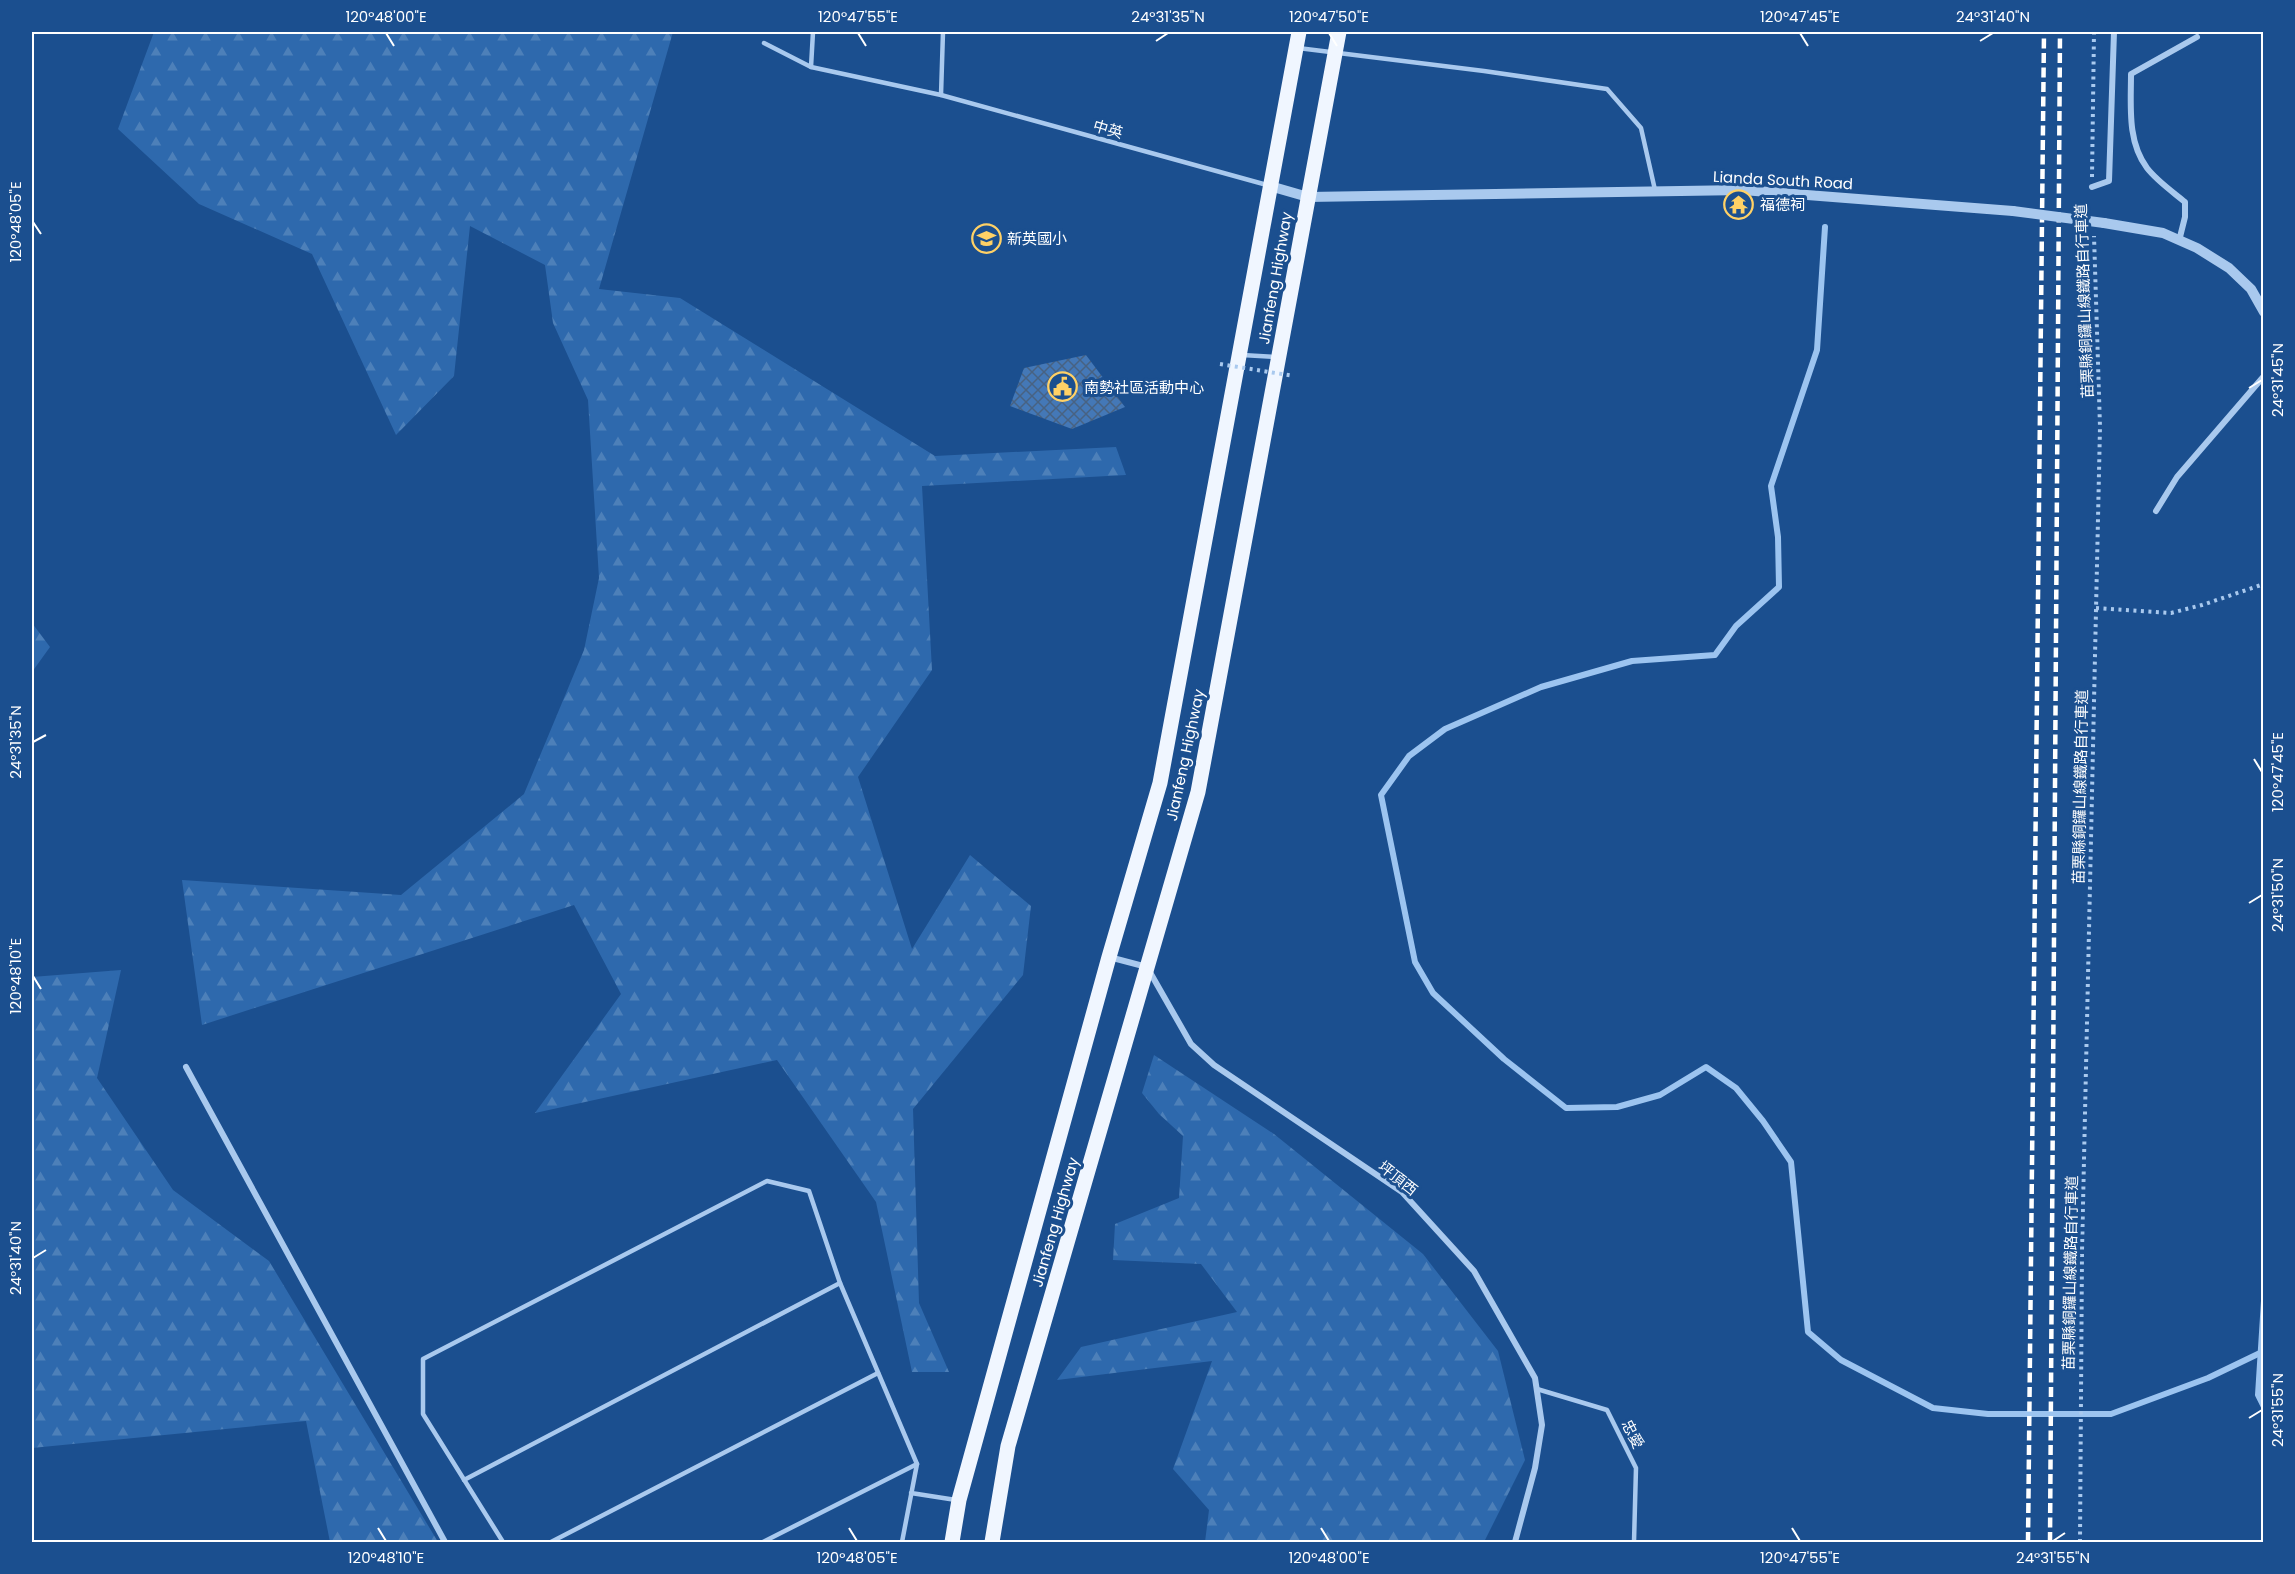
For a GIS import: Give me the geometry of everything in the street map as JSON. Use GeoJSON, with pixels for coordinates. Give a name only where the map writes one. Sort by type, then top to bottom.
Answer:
{"type":"FeatureCollection","features":[{"type":"Feature","properties":{"kind":"main road","name":"Jianfeng Highway"},"geometry":{"type":"LineString","coordinates":[[952,1542],[959,1500],[1109,957],[1160,783],[1299,32]]}},
{"type":"Feature","properties":{"kind":"main road","name":"Jianfeng Highway"},"geometry":{"type":"LineString","coordinates":[[992,1542],[1008,1446],[1198,792],[1339,32]]}},
{"type":"Feature","properties":{"kind":"street"},"geometry":{"type":"LineString","coordinates":[[2092,187],[2109,181],[2114,32]]}},
{"type":"Feature","properties":{"kind":"street"},"geometry":{"type":"LineString","coordinates":[[2179,241],[2186,202],[2148,169],[2137,150],[2131,123],[2131,74],[2197,37]]}},
{"type":"Feature","properties":{"kind":"street","name":"Lianda South Road"},"geometry":{"type":"LineString","coordinates":[[1270,186],[1308,197],[1743,190],[2013,211],[2163,233],[2229,268],[2250,289],[2264,312]]}},
{"type":"Feature","properties":{"kind":"street"},"geometry":{"type":"LineString","coordinates":[[2156,511],[2177,477],[2264,376]]}},
{"type":"Feature","properties":{"kind":"street"},"geometry":{"type":"LineString","coordinates":[[1109,957],[1148,967]]}},
{"type":"Feature","properties":{"kind":"street","name":"坪頂西"},"geometry":{"type":"LineString","coordinates":[[1148,967],[1191,1044],[1214,1065],[1402,1192],[1474,1271],[1535,1378],[1537,1389],[1542,1425],[1535,1468],[1515,1542]]}},
{"type":"Feature","properties":{"kind":"street"},"geometry":{"type":"LineString","coordinates":[[186,1067],[445,1542]]}},
{"type":"Feature","properties":{"kind":"lane"},"geometry":{"type":"LineString","coordinates":[[811,67],[813,32]]}},
{"type":"Feature","properties":{"kind":"lane"},"geometry":{"type":"LineString","coordinates":[[940,94],[943,32]]}},
{"type":"Feature","properties":{"kind":"lane","name":"中英"},"geometry":{"type":"LineString","coordinates":[[764,43],[811,67],[940,94],[1270,186]]}},
{"type":"Feature","properties":{"kind":"lane"},"geometry":{"type":"LineString","coordinates":[[1296,48],[1335,51],[1607,89],[1641,128],[1656,192]]}},
{"type":"Feature","properties":{"kind":"lane"},"geometry":{"type":"LineString","coordinates":[[1239,354],[1278,357]]}},
{"type":"Feature","properties":{"kind":"lane"},"geometry":{"type":"LineString","coordinates":[[503,1542],[423,1414],[423,1359],[767,1181],[808,1191],[840,1283],[917,1464],[902,1542]]}},
{"type":"Feature","properties":{"kind":"lane"},"geometry":{"type":"LineString","coordinates":[[464,1480],[840,1283]]}},
{"type":"Feature","properties":{"kind":"lane"},"geometry":{"type":"LineString","coordinates":[[551,1542],[878,1373]]}},
{"type":"Feature","properties":{"kind":"lane","name":"忠愛"},"geometry":{"type":"LineString","coordinates":[[1537,1389],[1607,1410],[1636,1468],[1634,1542]]}},
{"type":"Feature","properties":{"kind":"lane"},"geometry":{"type":"LineString","coordinates":[[763,1542],[917,1464]]}},
{"type":"Feature","properties":{"kind":"lane"},"geometry":{"type":"LineString","coordinates":[[911,1493],[959,1500]]}},
{"type":"Feature","properties":{"kind":"path","name":"苗栗縣銅鑼山線鐵路自行車道"},"geometry":{"type":"LineString","coordinates":[[2092,187],[2094,32]]}},
{"type":"Feature","properties":{"kind":"path","name":"苗栗縣銅鑼山線鐵路自行車道"},"geometry":{"type":"LineString","coordinates":[[2080,1542],[2082,1251],[2100,427],[2094,232]]}},
{"type":"Feature","properties":{"kind":"path"},"geometry":{"type":"LineString","coordinates":[[1220,364],[1294,376]]}},
{"type":"Feature","properties":{"kind":"path"},"geometry":{"type":"LineString","coordinates":[[2096,608],[2170,613],[2202,606],[2264,584]]}},
{"type":"Feature","properties":{"kind":"green space"},"geometry":{"type":"Polygon","coordinates":[[[154,32],[673,32],[599,289],[680,298],[935,456],[1116,447],[1126,475],[922,486],[932,670],[858,777],[912,949],[970,855],[1031,906],[1023,975],[913,1109],[919,1303],[949,1372],[912,1372],[876,1202],[777,1060],[535,1113],[621,994],[574,905],[202,1025],[182,880],[401,895],[524,794],[584,650],[599,578],[588,400],[553,323],[545,265],[470,226],[454,376],[396,435],[312,254],[199,204],[118,129],[154,32]]]}},
{"type":"Feature","properties":{"kind":"green space"},"geometry":{"type":"Polygon","coordinates":[[[32,623],[50,647],[32,672],[32,623]]]}},
{"type":"Feature","properties":{"kind":"green space"},"geometry":{"type":"Polygon","coordinates":[[[121,970],[97,1078],[173,1190],[269,1261],[438,1542],[330,1542],[306,1421],[32,1448],[32,977],[121,970]]]}},
{"type":"Feature","properties":{"kind":"green space"},"geometry":{"type":"Polygon","coordinates":[[[1154,1055],[1274,1134],[1423,1254],[1498,1351],[1525,1460],[1484,1542],[1205,1542],[1209,1510],[1173,1469],[1212,1361],[1057,1380],[1081,1347],[1237,1312],[1201,1264],[1113,1260],[1115,1224],[1179,1198],[1183,1136],[1159,1114],[1142,1093],[1154,1055]]]}},
{"type":"Feature","properties":{"kind":"building","name":"南勢社區活動中心"},"geometry":{"type":"Polygon","coordinates":[[[1086,355],[1125,407],[1072,429],[1010,406],[1024,368],[1086,355]]]}},
{"type":"Feature","properties":{"kind":"waterway"},"geometry":{"type":"LineString","coordinates":[[1825,227],[1817,350],[1771,486],[1778,537],[1779,587],[1736,626],[1715,655],[1632,661],[1541,687],[1445,729],[1409,756],[1381,795],[1415,962],[1433,993],[1504,1059],[1566,1108],[1617,1107],[1660,1095],[1706,1067],[1736,1088],[1763,1121],[1791,1162],[1808,1332],[1841,1360],[1933,1408],[1988,1414],[2111,1414],[2208,1378],[2260,1353]]}},
{"type":"Feature","properties":{"kind":"waterway"},"geometry":{"type":"LineString","coordinates":[[2264,1301],[2258,1395],[2264,1407]]}},
{"type":"Feature","properties":{"kind":"railway"},"geometry":{"type":"LineString","coordinates":[[2028,1542],[2044,32]]}},
{"type":"Feature","properties":{"kind":"railway"},"geometry":{"type":"LineString","coordinates":[[2050,1542],[2060,32]]}},
{"type":"Feature","properties":{"kind":"place","name":"福德祠"},"geometry":{"type":"Point","coordinates":[1739,204]}},
{"type":"Feature","properties":{"kind":"place","name":"新英國小"},"geometry":{"type":"Point","coordinates":[986,238]}},
{"type":"Feature","properties":{"kind":"place","name":"南勢社區活動中心"},"geometry":{"type":"Point","coordinates":[1063,387]}}]}
